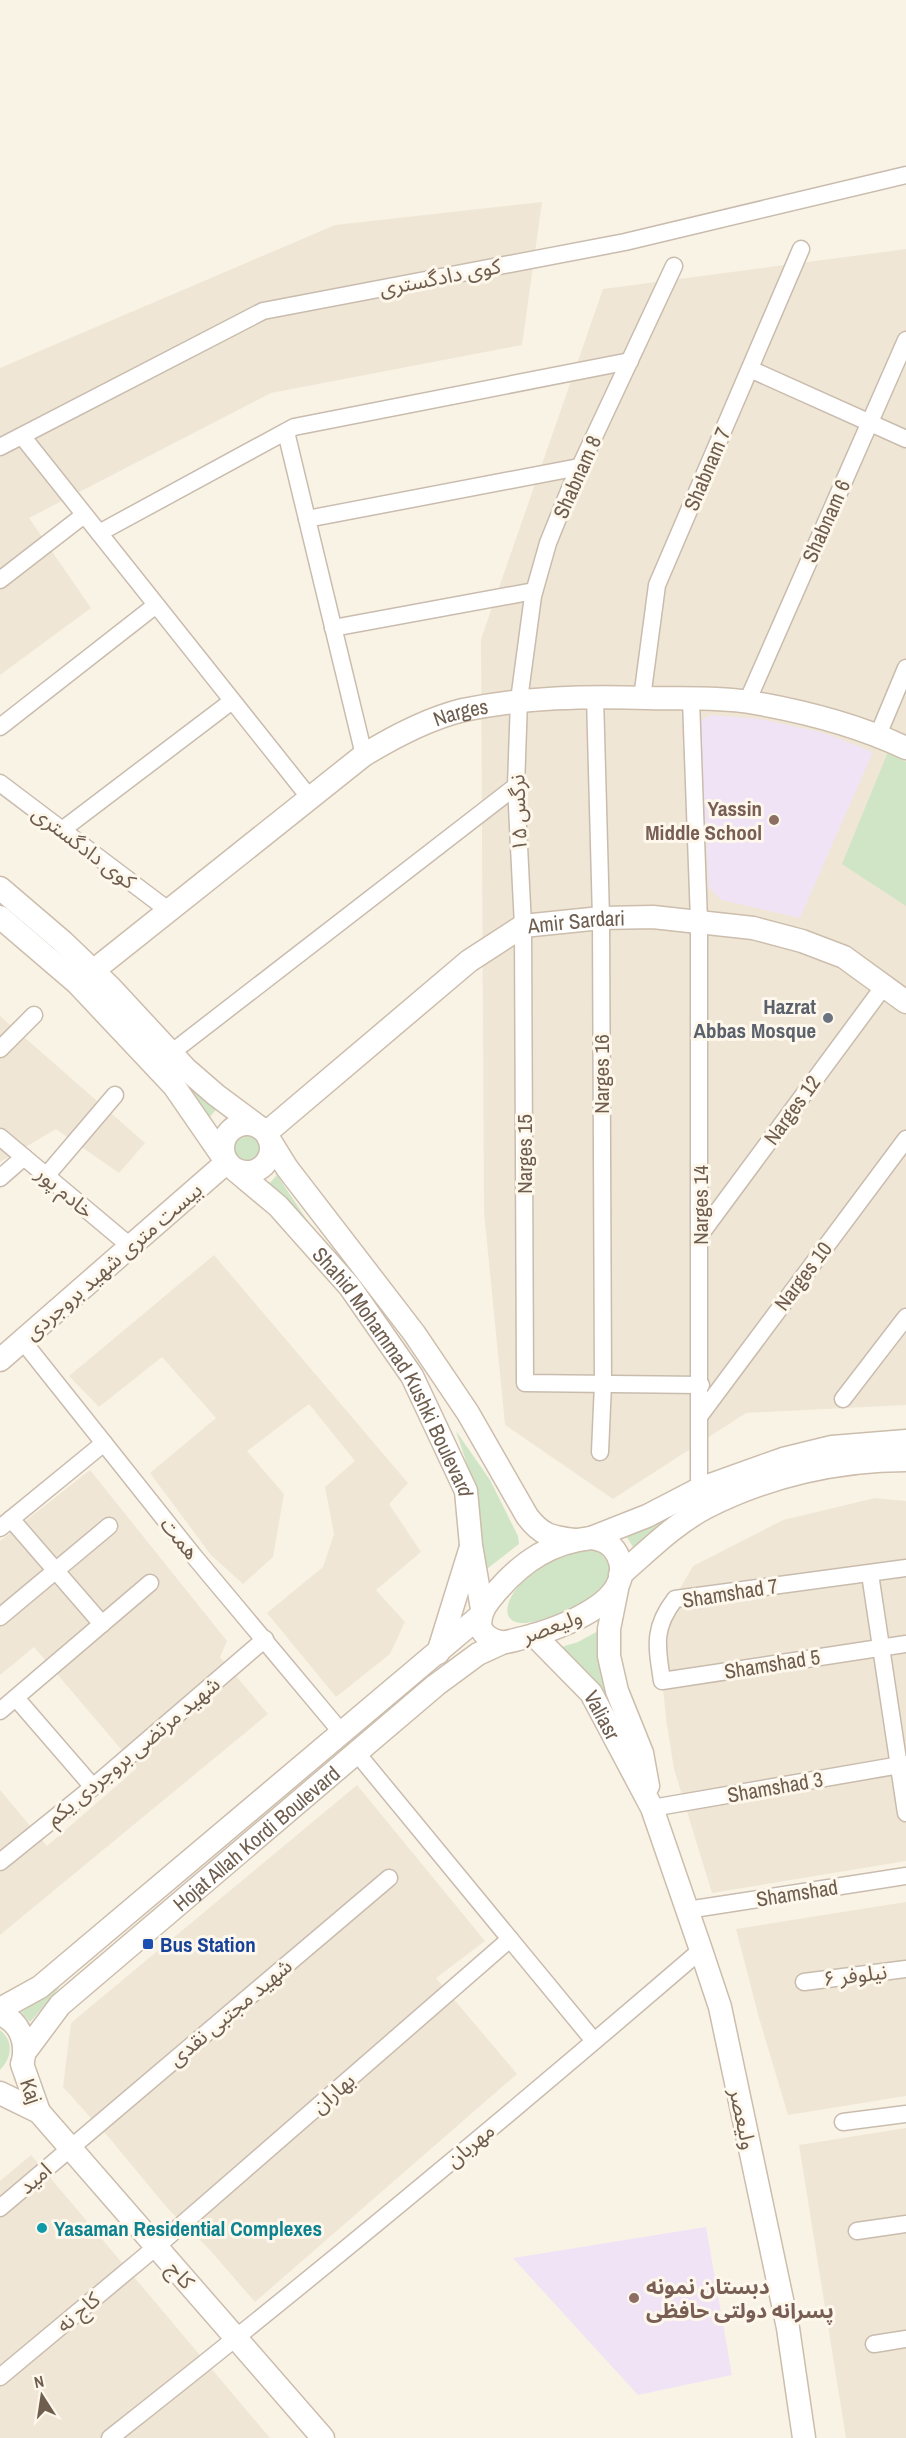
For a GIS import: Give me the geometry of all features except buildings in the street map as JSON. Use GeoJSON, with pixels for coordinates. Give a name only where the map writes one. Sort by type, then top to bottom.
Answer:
{"type":"FeatureCollection","features":[{"type":"Feature","properties":{"kind":"main road","name":"Narges"},"geometry":{"type":"LineString","coordinates":[[93,971],[364,755],[404,731],[461,711],[519,700],[595,696],[747,702],[836,720],[906,748]]}},
{"type":"Feature","properties":{"kind":"main road","name":"Shahid Mohammad Kushki Boulevard"},"geometry":{"type":"LineString","coordinates":[[0,888],[62,941],[171,1053],[216,1095],[266,1134],[286,1168],[426,1351],[468,1413],[526,1516],[537,1530],[552,1537],[583,1539]]}},
{"type":"Feature","properties":{"kind":"main road","name":"Shahid Mohammad Kushki Boulevard"},"geometry":{"type":"LineString","coordinates":[[0,917],[77,983],[174,1086],[229,1164],[278,1206],[350,1287],[412,1376],[466,1491],[481,1612]]}},
{"type":"Feature","properties":{"kind":"main road","name":"Amir Sardari"},"geometry":{"type":"LineString","coordinates":[[266,1134],[469,961],[523,926],[601,918],[653,917],[753,928],[802,941],[844,957],[906,1002]]}},
{"type":"Feature","properties":{"kind":"main road"},"geometry":{"type":"LineString","coordinates":[[249,1124],[266,1134],[271,1153],[263,1166],[250,1172],[229,1164],[223,1153],[225,1138],[235,1127],[249,1124]]}},
{"type":"Feature","properties":{"kind":"main road","name":"بیست متری شهید بروجردی"},"geometry":{"type":"LineString","coordinates":[[0,1360],[130,1246],[229,1164]]}},
{"type":"Feature","properties":{"kind":"main road"},"geometry":{"type":"LineString","coordinates":[[703,1498],[783,1460],[858,1443],[906,1441]]}},
{"type":"Feature","properties":{"kind":"main road"},"geometry":{"type":"LineString","coordinates":[[481,1612],[508,1578],[531,1558],[552,1547],[583,1539],[703,1498],[792,1475],[851,1463],[906,1460]]}},
{"type":"Feature","properties":{"kind":"main road","name":"ولیعصر"},"geometry":{"type":"LineString","coordinates":[[481,1612],[480,1627],[483,1633],[502,1643],[563,1626],[588,1613],[605,1599],[619,1579],[703,1498]]}},
{"type":"Feature","properties":{"kind":"main road"},"geometry":{"type":"LineString","coordinates":[[583,1539],[604,1541],[612,1547],[620,1561],[619,1579],[609,1629],[609,1656],[617,1691],[642,1754],[652,1808]]}},
{"type":"Feature","properties":{"kind":"main road"},"geometry":{"type":"LineString","coordinates":[[438,1653],[471,1545]]}},
{"type":"Feature","properties":{"kind":"main road","name":"Hojat Allah Kordi Boulevard"},"geometry":{"type":"LineString","coordinates":[[0,2012],[40,1987],[438,1653],[481,1612]]}},
{"type":"Feature","properties":{"kind":"main road","name":"Valiasr"},"geometry":{"type":"LineString","coordinates":[[534,1635],[591,1694],[652,1808]]}},
{"type":"Feature","properties":{"kind":"main road","name":"Hojat Allah Kordi Boulevard"},"geometry":{"type":"LineString","coordinates":[[0,2085],[11,2079],[60,2005],[460,1666],[478,1654],[502,1643]]}},
{"type":"Feature","properties":{"kind":"main road","name":"ولیعصر"},"geometry":{"type":"LineString","coordinates":[[652,1808],[720,2007],[783,2305],[804,2438]]}},
{"type":"Feature","properties":{"kind":"main road","name":"Kaj"},"geometry":{"type":"LineString","coordinates":[[0,2012],[14,2022],[20,2031],[23,2058],[39,2112]]}},
{"type":"Feature","properties":{"kind":"main road","name":"Kaj"},"geometry":{"type":"LineString","coordinates":[[0,2093],[39,2112]]}},
{"type":"Feature","properties":{"kind":"main road","name":"کاج"},"geometry":{"type":"LineString","coordinates":[[39,2112],[323,2438]]}},
{"type":"Feature","properties":{"kind":"street","name":"کوی دادگستری"},"geometry":{"type":"LineString","coordinates":[[0,447],[263,310],[625,242],[906,175]]}},
{"type":"Feature","properties":{"kind":"street","name":"Shabnam 7"},"geometry":{"type":"LineString","coordinates":[[642,698],[657,585],[801,249]]}},
{"type":"Feature","properties":{"kind":"street","name":"Shabnam 8"},"geometry":{"type":"LineString","coordinates":[[519,700],[534,591],[548,543],[579,467],[674,266]]}},
{"type":"Feature","properties":{"kind":"street","name":"Shabnam 6"},"geometry":{"type":"LineString","coordinates":[[747,702],[906,340]]}},
{"type":"Feature","properties":{"kind":"street"},"geometry":{"type":"LineString","coordinates":[[99,533],[294,427],[630,361]]}},
{"type":"Feature","properties":{"kind":"street"},"geometry":{"type":"LineString","coordinates":[[750,369],[906,439]]}},
{"type":"Feature","properties":{"kind":"street"},"geometry":{"type":"LineString","coordinates":[[286,432],[364,755]]}},
{"type":"Feature","properties":{"kind":"street"},"geometry":{"type":"LineString","coordinates":[[22,436],[309,797]]}},
{"type":"Feature","properties":{"kind":"street"},"geometry":{"type":"LineString","coordinates":[[307,519],[579,467]]}},
{"type":"Feature","properties":{"kind":"street"},"geometry":{"type":"LineString","coordinates":[[0,580],[84,515]]}},
{"type":"Feature","properties":{"kind":"street"},"geometry":{"type":"LineString","coordinates":[[333,628],[534,591]]}},
{"type":"Feature","properties":{"kind":"street"},"geometry":{"type":"LineString","coordinates":[[0,727],[156,605]]}},
{"type":"Feature","properties":{"kind":"street"},"geometry":{"type":"LineString","coordinates":[[878,735],[906,668]]}},
{"type":"Feature","properties":{"kind":"street","name":"Narges 16"},"geometry":{"type":"LineString","coordinates":[[595,696],[601,918],[603,1384],[600,1452]]}},
{"type":"Feature","properties":{"kind":"street"},"geometry":{"type":"LineString","coordinates":[[62,830],[232,700]]}},
{"type":"Feature","properties":{"kind":"street","name":"نرگس ۱۵"},"geometry":{"type":"LineString","coordinates":[[519,700],[516,786],[523,926]]}},
{"type":"Feature","properties":{"kind":"street","name":"Narges 14"},"geometry":{"type":"LineString","coordinates":[[692,700],[699,921],[703,1498]]}},
{"type":"Feature","properties":{"kind":"street","name":"کوی دادگستری"},"geometry":{"type":"LineString","coordinates":[[0,783],[168,910]]}},
{"type":"Feature","properties":{"kind":"street"},"geometry":{"type":"LineString","coordinates":[[171,1053],[516,786]]}},
{"type":"Feature","properties":{"kind":"street","name":"Narges 15"},"geometry":{"type":"LineString","coordinates":[[523,926],[525,1383],[603,1384]]}},
{"type":"Feature","properties":{"kind":"street","name":"Narges 12"},"geometry":{"type":"LineString","coordinates":[[700,1234],[884,986]]}},
{"type":"Feature","properties":{"kind":"street"},"geometry":{"type":"LineString","coordinates":[[0,1049],[34,1015]]}},
{"type":"Feature","properties":{"kind":"street"},"geometry":{"type":"LineString","coordinates":[[46,1176],[115,1095]]}},
{"type":"Feature","properties":{"kind":"street","name":"خادم پور"},"geometry":{"type":"LineString","coordinates":[[0,1137],[130,1246]]}},
{"type":"Feature","properties":{"kind":"street","name":"Narges 10"},"geometry":{"type":"LineString","coordinates":[[701,1414],[906,1139]]}},
{"type":"Feature","properties":{"kind":"street"},"geometry":{"type":"LineString","coordinates":[[0,1178],[24,1157]]}},
{"type":"Feature","properties":{"kind":"street"},"geometry":{"type":"LineString","coordinates":[[843,1399],[906,1317]]}},
{"type":"Feature","properties":{"kind":"street","name":"همت"},"geometry":{"type":"LineString","coordinates":[[22,1340],[193,1555],[342,1733]]}},
{"type":"Feature","properties":{"kind":"street"},"geometry":{"type":"LineString","coordinates":[[603,1384],[701,1385]]}},
{"type":"Feature","properties":{"kind":"street"},"geometry":{"type":"LineString","coordinates":[[102,1624],[56,1569],[6,1524],[104,1443]]}},
{"type":"Feature","properties":{"kind":"street"},"geometry":{"type":"LineString","coordinates":[[0,1617],[109,1526]]}},
{"type":"Feature","properties":{"kind":"street"},"geometry":{"type":"LineString","coordinates":[[906,1568],[870,1574],[902,1764],[906,1813]]}},
{"type":"Feature","properties":{"kind":"street","name":"Shamshad 7"},"geometry":{"type":"LineString","coordinates":[[662,1681],[656,1637],[666,1611],[675,1599],[870,1574]]}},
{"type":"Feature","properties":{"kind":"street"},"geometry":{"type":"LineString","coordinates":[[0,1711],[150,1582]]}},
{"type":"Feature","properties":{"kind":"street","name":"شهید مرتضی بروجردی یکم"},"geometry":{"type":"LineString","coordinates":[[0,1862],[93,1787],[265,1639]]}},
{"type":"Feature","properties":{"kind":"street","name":"Shamshad 5"},"geometry":{"type":"LineString","coordinates":[[662,1681],[906,1644]]}},
{"type":"Feature","properties":{"kind":"street"},"geometry":{"type":"LineString","coordinates":[[16,1698],[93,1787]]}},
{"type":"Feature","properties":{"kind":"street"},"geometry":{"type":"LineString","coordinates":[[356,1752],[594,2042]]}},
{"type":"Feature","properties":{"kind":"street","name":"Shamshad 3"},"geometry":{"type":"LineString","coordinates":[[652,1808],[902,1764]]}},
{"type":"Feature","properties":{"kind":"street","name":"Shamshad"},"geometry":{"type":"LineString","coordinates":[[687,1910],[906,1876]]}},
{"type":"Feature","properties":{"kind":"street","name":"شهید مجتبی نقدی"},"geometry":{"type":"LineString","coordinates":[[70,2147],[389,1878]]}},
{"type":"Feature","properties":{"kind":"street","name":"بهاران"},"geometry":{"type":"LineString","coordinates":[[156,2247],[510,1939]]}},
{"type":"Feature","properties":{"kind":"street","name":"مهربان"},"geometry":{"type":"LineString","coordinates":[[110,2438],[236,2339],[594,2042],[701,1950]]}},
{"type":"Feature","properties":{"kind":"street","name":"نیلوفر ۶"},"geometry":{"type":"LineString","coordinates":[[804,1982],[906,1969]]}},
{"type":"Feature","properties":{"kind":"street"},"geometry":{"type":"LineString","coordinates":[[843,2122],[906,2114]]}},
{"type":"Feature","properties":{"kind":"street","name":"امید"},"geometry":{"type":"LineString","coordinates":[[0,2208],[70,2147]]}},
{"type":"Feature","properties":{"kind":"street"},"geometry":{"type":"LineString","coordinates":[[857,2231],[906,2224]]}},
{"type":"Feature","properties":{"kind":"street","name":"کاج نه"},"geometry":{"type":"LineString","coordinates":[[0,2377],[156,2247]]}},
{"type":"Feature","properties":{"kind":"street"},"geometry":{"type":"LineString","coordinates":[[874,2344],[906,2339]]}},
{"type":"Feature","properties":{"kind":"shaded area"},"geometry":{"type":"Polygon","coordinates":[[[542,202],[522,345],[271,393],[29,518],[91,608],[0,675],[0,368],[335,225],[542,202]]]}},
{"type":"Feature","properties":{"kind":"shaded area"},"geometry":{"type":"Polygon","coordinates":[[[906,249],[906,1405],[746,1413],[613,1499],[505,1425],[484,1212],[481,639],[603,289],[906,249]]]}},
{"type":"Feature","properties":{"kind":"shaded area","name":"Yassin Middle School"},"geometry":{"type":"Polygon","coordinates":[[[711,715],[760,719],[824,733],[873,752],[800,918],[722,900],[709,888],[700,721],[711,715]]]}},
{"type":"Feature","properties":{"kind":"shaded area"},"geometry":{"type":"Polygon","coordinates":[[[0,1016],[145,1143],[119,1173],[56,1129],[0,1162],[0,1016]]]}},
{"type":"Feature","properties":{"kind":"shaded area"},"geometry":{"type":"Polygon","coordinates":[[[214,1255],[408,1483],[389,1504],[421,1552],[376,1590],[405,1622],[390,1654],[336,1697],[267,1613],[323,1567],[334,1534],[325,1487],[355,1461],[309,1404],[247,1451],[284,1494],[273,1557],[243,1584],[211,1555],[150,1473],[216,1418],[162,1357],[99,1407],[69,1376],[214,1255]]]}},
{"type":"Feature","properties":{"kind":"shaded area"},"geometry":{"type":"Polygon","coordinates":[[[90,1470],[227,1641],[220,1657],[268,1714],[0,1935],[0,1790],[47,1846],[137,1768],[34,1647],[0,1675],[0,1541],[90,1470]]]}},
{"type":"Feature","properties":{"kind":"shaded area"},"geometry":{"type":"Polygon","coordinates":[[[875,1498],[906,1501],[906,1861],[712,1893],[674,1769],[666,1719],[657,1628],[693,1566],[783,1520],[875,1498]]]}},
{"type":"Feature","properties":{"kind":"shaded area"},"geometry":{"type":"Polygon","coordinates":[[[357,1785],[485,1941],[436,1978],[517,2074],[255,2302],[208,2248],[168,2209],[111,2140],[63,2087],[71,2023],[357,1785]]]}},
{"type":"Feature","properties":{"kind":"shaded area"},"geometry":{"type":"Polygon","coordinates":[[[906,1902],[906,2096],[788,2115],[759,2018],[736,1929],[906,1902]]]}},
{"type":"Feature","properties":{"kind":"shaded area"},"geometry":{"type":"Polygon","coordinates":[[[906,2128],[906,2438],[846,2438],[799,2145],[906,2128]]]}},
{"type":"Feature","properties":{"kind":"shaded area"},"geometry":{"type":"Polygon","coordinates":[[[31,2155],[270,2438],[0,2438],[0,2181],[31,2155]]]}},
{"type":"Feature","properties":{"kind":"shaded area","name":"دبستان نمونه پسرانه دولتی حافظی"},"geometry":{"type":"Polygon","coordinates":[[[706,2227],[732,2375],[638,2395],[513,2258],[706,2227]]]}},
{"type":"Feature","properties":{"kind":"green space"},"geometry":{"type":"Polygon","coordinates":[[[888,752],[906,762],[906,906],[842,864],[888,752]]]}},
{"type":"Feature","properties":{"kind":"green space"},"geometry":{"type":"Polygon","coordinates":[[[178,1073],[219,1106],[209,1118],[178,1073]]]}},
{"type":"Feature","properties":{"kind":"green space"},"geometry":{"type":"Polygon","coordinates":[[[246,1131],[257,1136],[262,1147],[257,1158],[246,1163],[235,1158],[230,1147],[235,1136],[246,1131]]]}},
{"type":"Feature","properties":{"kind":"green space"},"geometry":{"type":"Polygon","coordinates":[[[277,1175],[309,1223],[268,1185],[277,1175]]]}},
{"type":"Feature","properties":{"kind":"green space"},"geometry":{"type":"Polygon","coordinates":[[[456,1431],[490,1480],[518,1536],[519,1544],[483,1572],[476,1491],[456,1431]]]}},
{"type":"Feature","properties":{"kind":"green space"},"geometry":{"type":"Polygon","coordinates":[[[666,1518],[636,1552],[625,1534],[666,1518]]]}},
{"type":"Feature","properties":{"kind":"green space"},"geometry":{"type":"Polygon","coordinates":[[[586,1550],[600,1552],[609,1566],[606,1581],[598,1591],[573,1607],[544,1619],[522,1623],[509,1618],[507,1613],[510,1600],[522,1583],[551,1562],[568,1554],[586,1550]]]}},
{"type":"Feature","properties":{"kind":"green space"},"geometry":{"type":"Polygon","coordinates":[[[600,1630],[625,1746],[594,1681],[581,1666],[558,1648],[578,1642],[600,1630]]]}},
{"type":"Feature","properties":{"kind":"green space"},"geometry":{"type":"Polygon","coordinates":[[[60,1987],[30,2022],[21,2012],[60,1987]]]}},
{"type":"Feature","properties":{"kind":"green space"},"geometry":{"type":"Polygon","coordinates":[[[0,2030],[8,2039],[10,2050],[0,2070],[0,2030]]]}},
{"type":"Feature","properties":{"kind":"place","name":"Yassin Middle School"},"geometry":{"type":"Point","coordinates":[774,820]}},
{"type":"Feature","properties":{"kind":"place","name":"Hazrat Abbas Mosque"},"geometry":{"type":"Point","coordinates":[828,1018]}},
{"type":"Feature","properties":{"kind":"place","name":"Bus Station"},"geometry":{"type":"Point","coordinates":[148,1944]}},
{"type":"Feature","properties":{"kind":"place","name":"Yasaman Residential Complexes"},"geometry":{"type":"Point","coordinates":[42,2228]}},
{"type":"Feature","properties":{"kind":"place","name":"دبستان نمونه پسرانه دولتی حافظی"},"geometry":{"type":"Point","coordinates":[634,2298]}}]}
